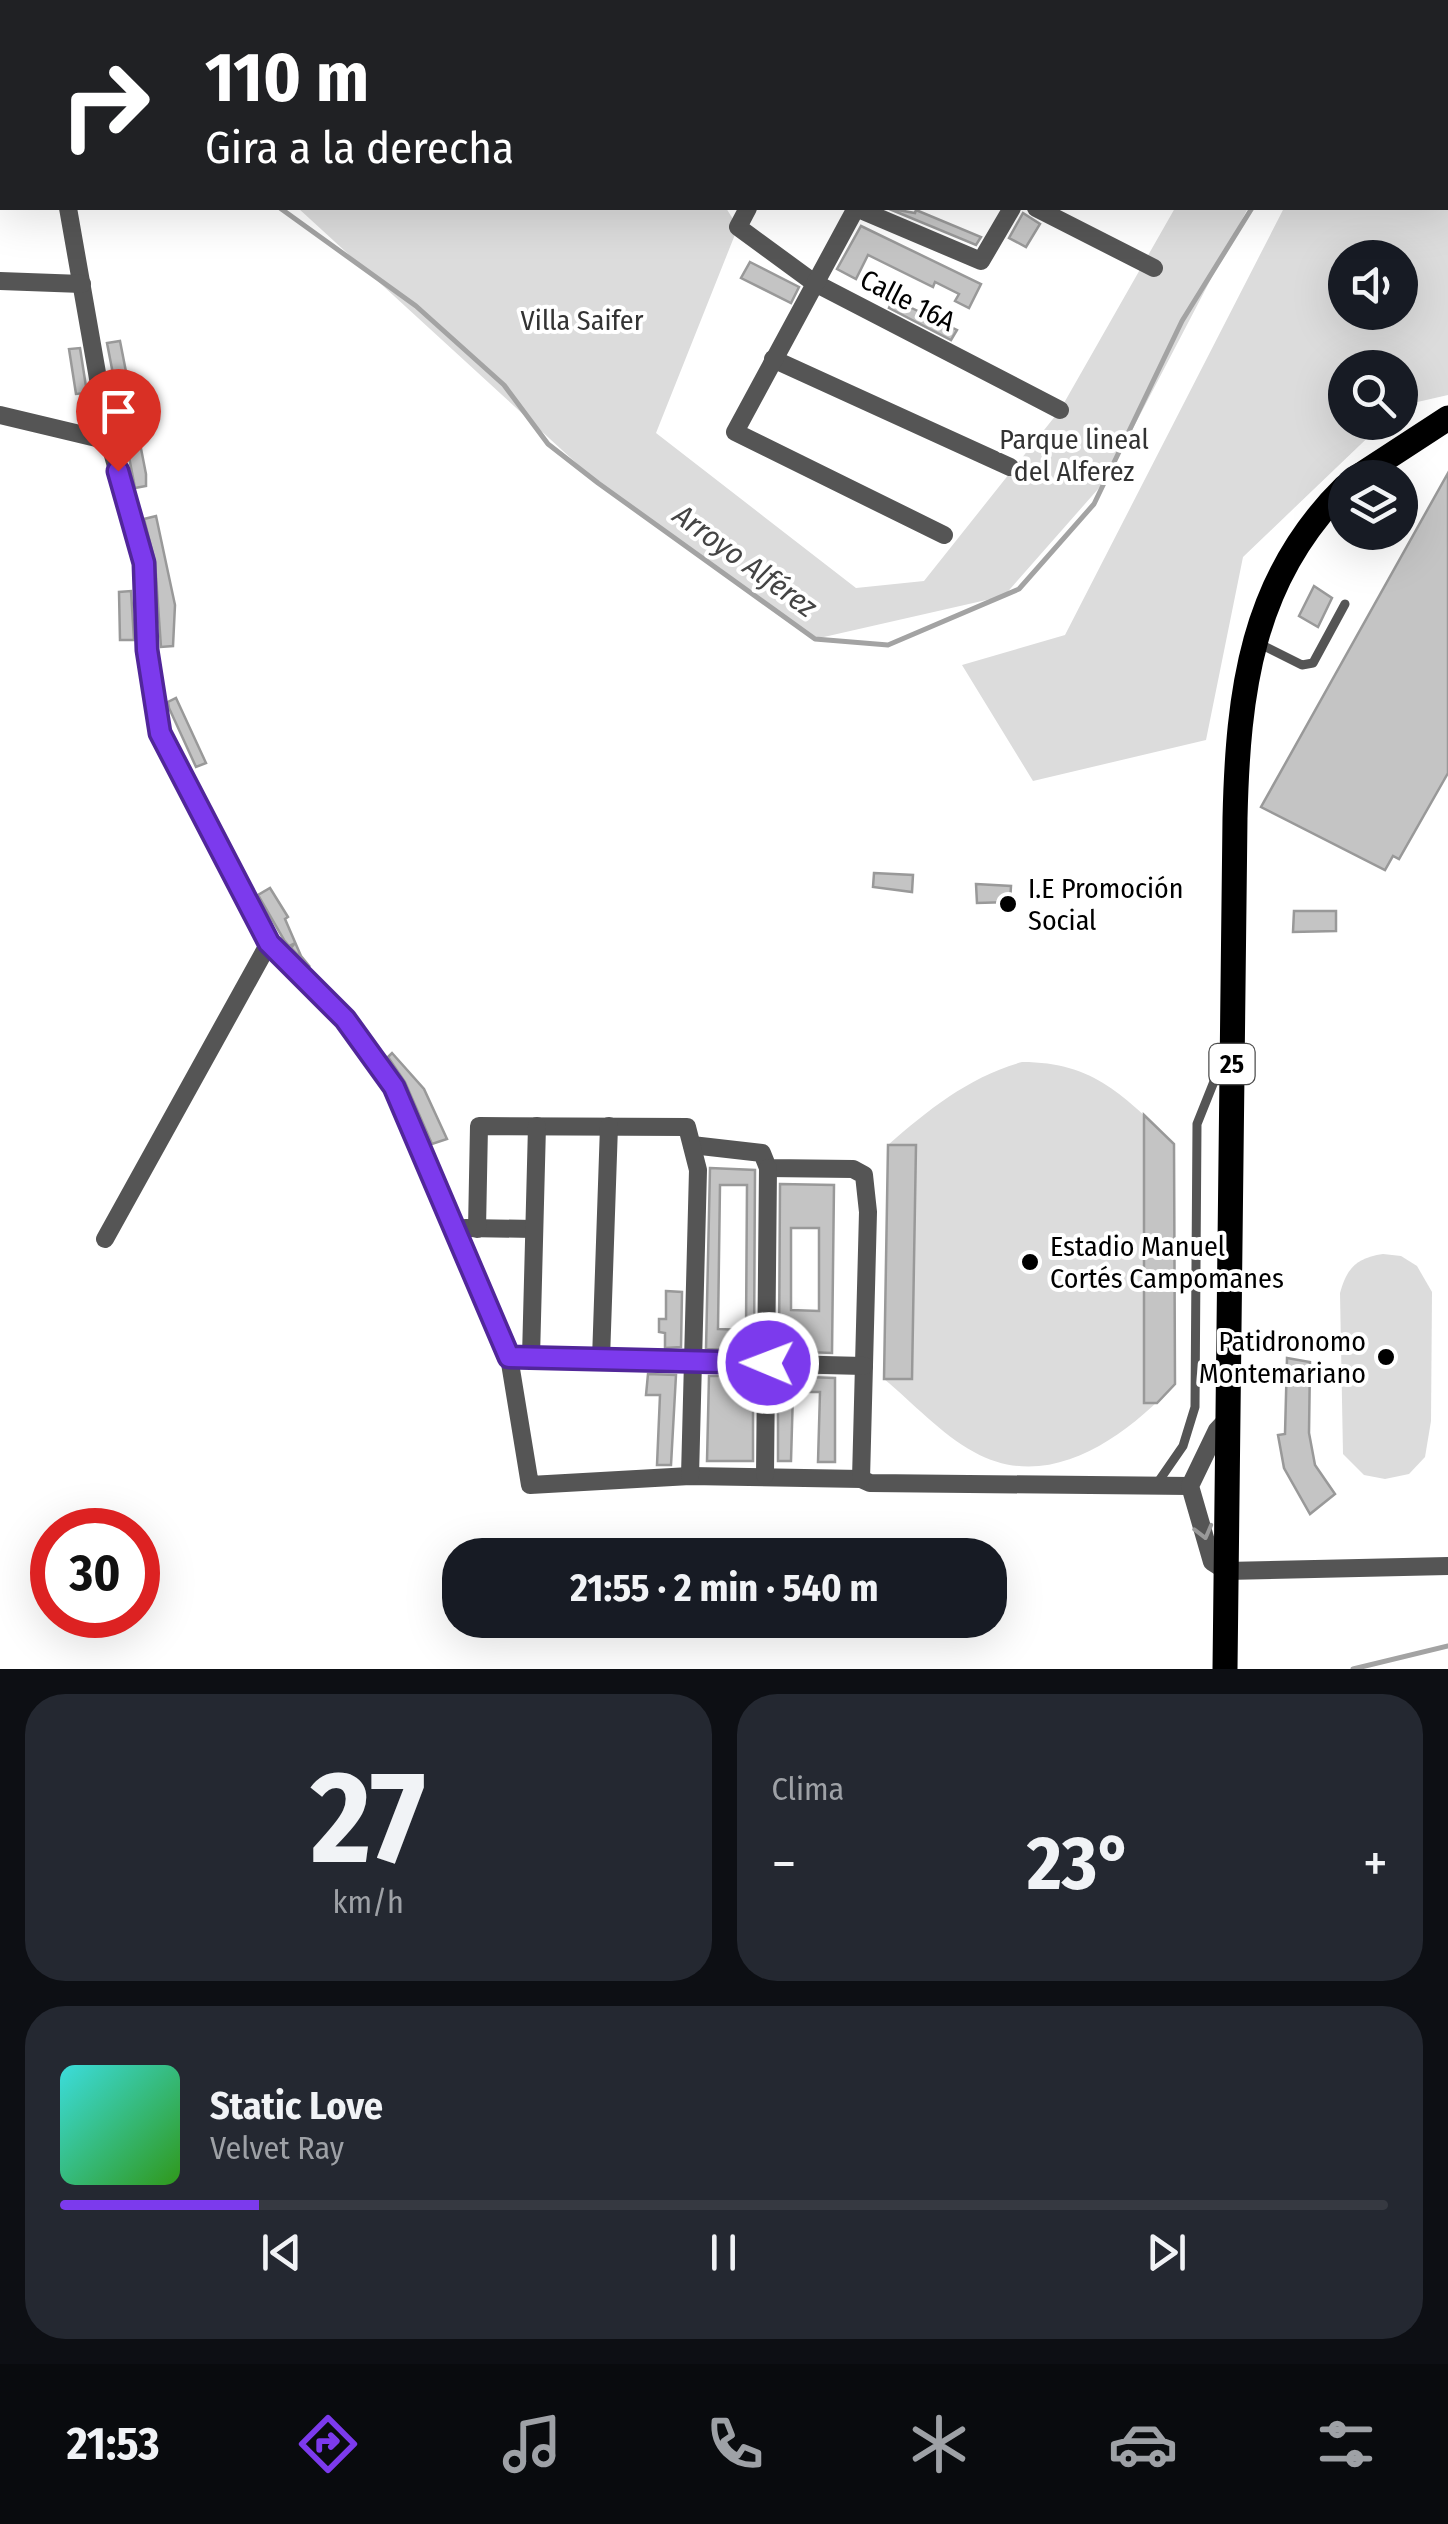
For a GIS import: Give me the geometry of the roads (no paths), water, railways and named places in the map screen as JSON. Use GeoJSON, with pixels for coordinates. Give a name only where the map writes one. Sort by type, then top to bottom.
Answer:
{"type":"FeatureCollection","features":[{"type":"Feature","properties":{"kind":"main road"},"geometry":{"type":"LineString","coordinates":[[1384,460],[1448,418]]}},
{"type":"Feature","properties":{"kind":"main road","name":"25"},"geometry":{"type":"LineString","coordinates":[[1224,1669],[1237,743],[1253,641],[1296,548],[1328,508]]}},
{"type":"Feature","properties":{"kind":"street"},"geometry":{"type":"LineString","coordinates":[[68,210],[109,441],[144,563],[147,650],[160,733],[269,943],[345,1019],[394,1087],[509,1357],[530,1484],[765,1475],[861,1479],[870,1483],[1190,1486]]}},
{"type":"Feature","properties":{"kind":"street","name":"Calle 16A"},"geometry":{"type":"LineString","coordinates":[[747,210],[738,227],[813,282],[1060,410]]}},
{"type":"Feature","properties":{"kind":"street"},"geometry":{"type":"LineString","coordinates":[[855,210],[735,432],[944,535]]}},
{"type":"Feature","properties":{"kind":"street"},"geometry":{"type":"LineString","coordinates":[[861,210],[981,260],[1011,210]]}},
{"type":"Feature","properties":{"kind":"street"},"geometry":{"type":"LineString","coordinates":[[1040,210],[1154,268]]}},
{"type":"Feature","properties":{"kind":"street"},"geometry":{"type":"LineString","coordinates":[[0,281],[82,284]]}},
{"type":"Feature","properties":{"kind":"street"},"geometry":{"type":"LineString","coordinates":[[773,359],[1010,467]]}},
{"type":"Feature","properties":{"kind":"street"},"geometry":{"type":"LineString","coordinates":[[0,415],[109,441]]}},
{"type":"Feature","properties":{"kind":"street"},"geometry":{"type":"LineString","coordinates":[[104,1239],[269,943]]}},
{"type":"Feature","properties":{"kind":"street"},"geometry":{"type":"LineString","coordinates":[[477,1229],[479,1126],[687,1127],[698,1170],[690,1476]]}},
{"type":"Feature","properties":{"kind":"street"},"geometry":{"type":"LineString","coordinates":[[531,1357],[537,1126]]}},
{"type":"Feature","properties":{"kind":"street"},"geometry":{"type":"LineString","coordinates":[[600,1359],[609,1126]]}},
{"type":"Feature","properties":{"kind":"street"},"geometry":{"type":"LineString","coordinates":[[692,1145],[762,1153],[768,1168],[765,1475]]}},
{"type":"Feature","properties":{"kind":"street"},"geometry":{"type":"LineString","coordinates":[[768,1168],[853,1169],[864,1174],[868,1212],[861,1479]]}},
{"type":"Feature","properties":{"kind":"street"},"geometry":{"type":"LineString","coordinates":[[454,1228],[534,1230]]}},
{"type":"Feature","properties":{"kind":"street"},"geometry":{"type":"LineString","coordinates":[[509,1357],[864,1366]]}},
{"type":"Feature","properties":{"kind":"street"},"geometry":{"type":"LineString","coordinates":[[1230,1415],[1217,1430],[1190,1486],[1212,1562],[1226,1571],[1448,1566]]}},
{"type":"Feature","properties":{"kind":"lane"},"geometry":{"type":"LineString","coordinates":[[1253,641],[1302,665],[1314,664],[1345,604]]}},
{"type":"Feature","properties":{"kind":"lane"},"geometry":{"type":"LineString","coordinates":[[1156,1485],[1183,1446],[1195,1407],[1197,1124],[1232,1039]]}},
{"type":"Feature","properties":{"kind":"waterway","name":"Arroyo Alférez"},"geometry":{"type":"LineString","coordinates":[[283,210],[416,306],[504,385],[548,444],[815,639],[888,645],[1019,589],[1094,504],[1182,321],[1251,210]]}},
{"type":"Feature","properties":{"kind":"waterway"},"geometry":{"type":"LineString","coordinates":[[1353,1669],[1448,1646]]}},
{"type":"Feature","properties":{"kind":"place","name":"I.E Promoción Social"},"geometry":{"type":"Point","coordinates":[1008,904]}},
{"type":"Feature","properties":{"kind":"place","name":"Estadio Manuel Cortés Campomanes"},"geometry":{"type":"Point","coordinates":[1030,1262]}},
{"type":"Feature","properties":{"kind":"place","name":"Patidronomo Montemariano"},"geometry":{"type":"Point","coordinates":[1386,1357]}},
{"type":"Feature","properties":{"kind":"park label","name":"Villa Saifer"},"geometry":{"type":"Point","coordinates":[582,320]}},
{"type":"Feature","properties":{"kind":"park label","name":"Parque lineal del Alferez"},"geometry":{"type":"Point","coordinates":[1074,455]}}]}
